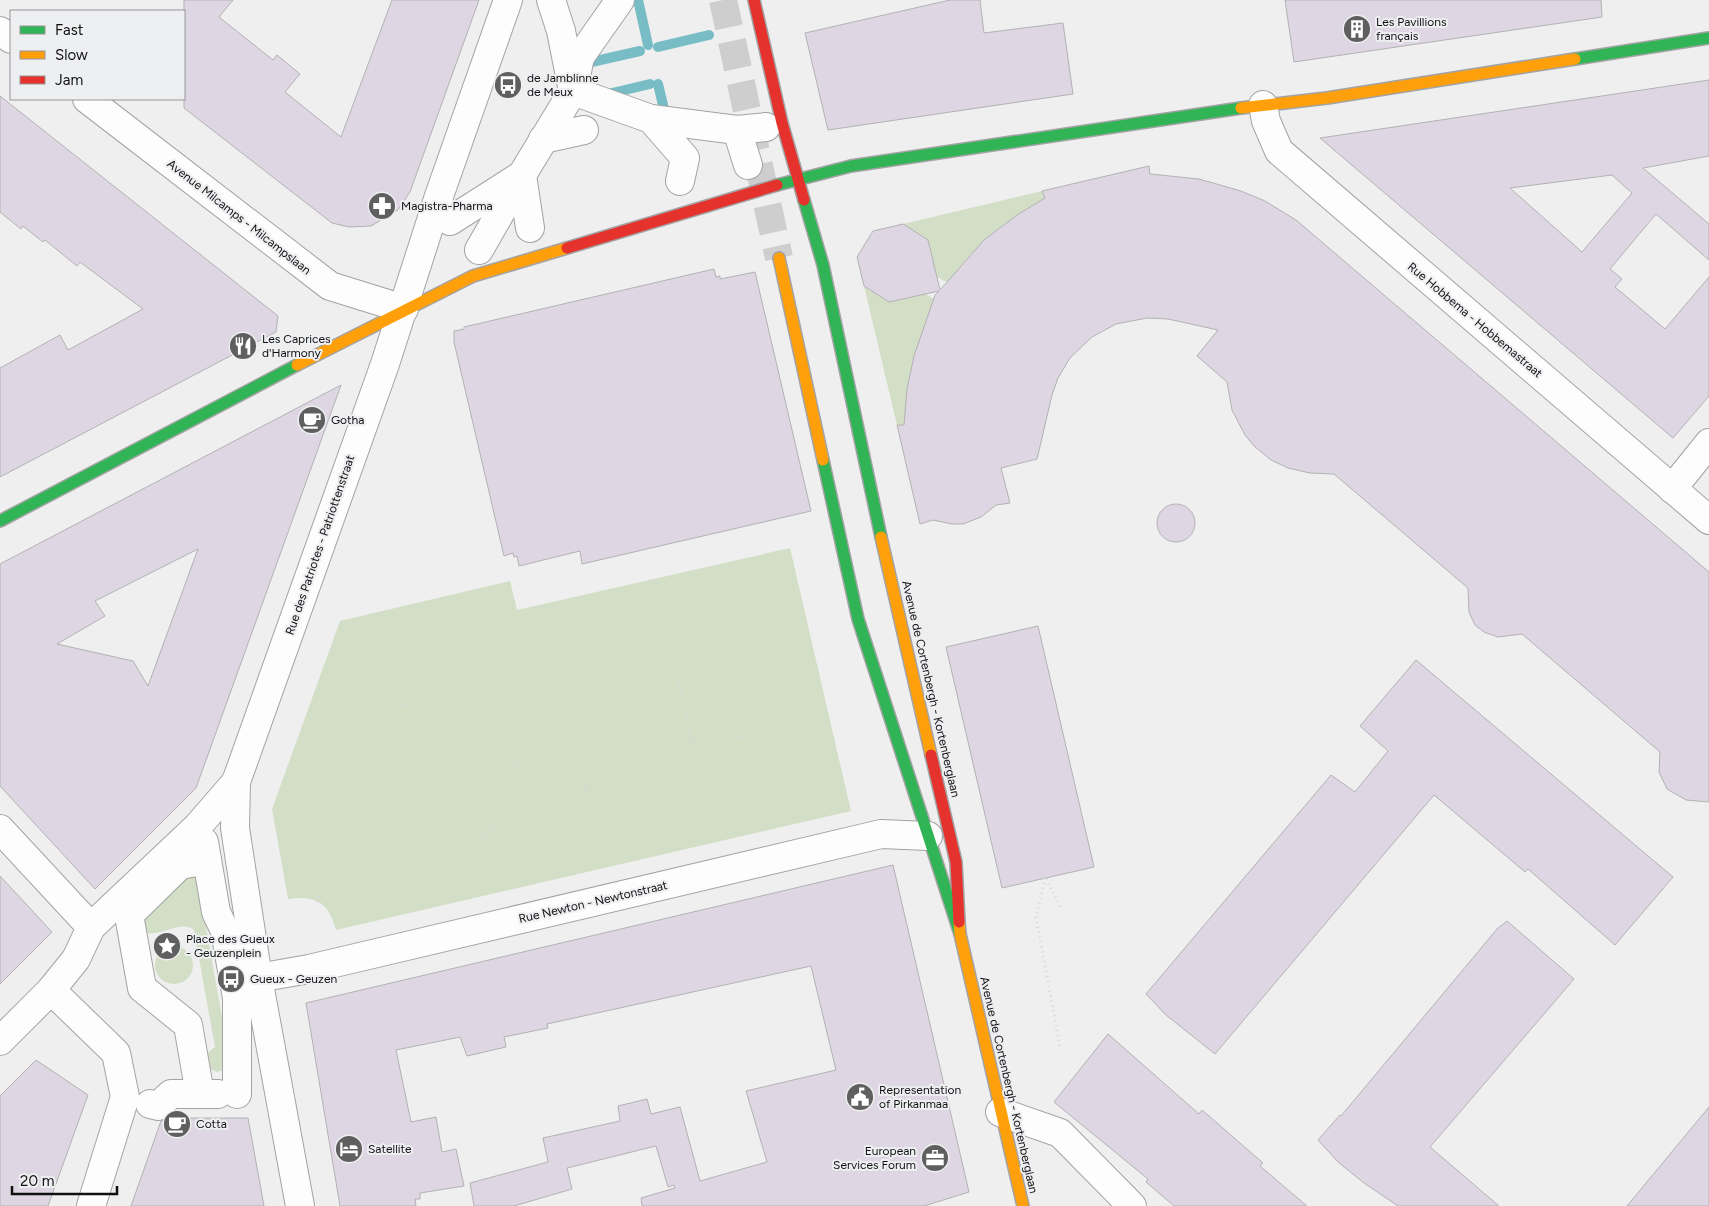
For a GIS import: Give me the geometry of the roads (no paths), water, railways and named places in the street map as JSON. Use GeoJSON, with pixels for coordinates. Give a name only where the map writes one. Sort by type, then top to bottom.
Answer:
{"type":"FeatureCollection","features":[{"type":"Feature","properties":{"kind":"main road","name":"Avenue de Cortenbergh - Kortenberglaan"},"geometry":{"type":"LineString","coordinates":[[754,0],[782,123],[823,265],[870,486],[956,862],[960,934],[1023,1206]]}},
{"type":"Feature","properties":{"kind":"main road"},"geometry":{"type":"LineString","coordinates":[[0,521],[404,309],[488,271],[799,180],[851,166],[1263,105],[1327,98],[1709,38]]}},
{"type":"Feature","properties":{"kind":"main road"},"geometry":{"type":"LineString","coordinates":[[779,258],[858,619],[960,934]]}},
{"type":"Feature","properties":{"kind":"street","name":"Rue des Patriotes - Patriottenstraat"},"geometry":{"type":"LineString","coordinates":[[236,782],[404,309],[438,199],[508,0]]}},
{"type":"Feature","properties":{"kind":"street"},"geometry":{"type":"LineString","coordinates":[[550,0],[561,31],[573,91]]}},
{"type":"Feature","properties":{"kind":"street"},"geometry":{"type":"LineString","coordinates":[[561,31],[567,0]]}},
{"type":"Feature","properties":{"kind":"street"},"geometry":{"type":"LineString","coordinates":[[530,228],[522,175],[573,91],[580,57],[620,0]]}},
{"type":"Feature","properties":{"kind":"street"},"geometry":{"type":"LineString","coordinates":[[0,30],[10,38]]}},
{"type":"Feature","properties":{"kind":"street"},"geometry":{"type":"LineString","coordinates":[[573,91],[651,119],[736,130],[766,127]]}},
{"type":"Feature","properties":{"kind":"street","name":"Avenue Milcamps - Milcampslaan"},"geometry":{"type":"LineString","coordinates":[[88,100],[330,286],[404,309]]}},
{"type":"Feature","properties":{"kind":"street","name":"Rue Hobbema - Hobbemastraat"},"geometry":{"type":"LineString","coordinates":[[1263,105],[1266,121],[1279,152],[1709,520]]}},
{"type":"Feature","properties":{"kind":"street"},"geometry":{"type":"LineString","coordinates":[[651,119],[685,158],[680,181]]}},
{"type":"Feature","properties":{"kind":"street"},"geometry":{"type":"LineString","coordinates":[[543,139],[584,130]]}},
{"type":"Feature","properties":{"kind":"street"},"geometry":{"type":"LineString","coordinates":[[736,130],[748,164]]}},
{"type":"Feature","properties":{"kind":"street"},"geometry":{"type":"LineString","coordinates":[[1672,489],[1709,443]]}},
{"type":"Feature","properties":{"kind":"street"},"geometry":{"type":"LineString","coordinates":[[0,1041],[51,990],[76,959],[91,927],[197,827],[236,782]]}},
{"type":"Feature","properties":{"kind":"street"},"geometry":{"type":"LineString","coordinates":[[236,782],[235,828],[258,978],[300,1206]]}},
{"type":"Feature","properties":{"kind":"street"},"geometry":{"type":"LineString","coordinates":[[0,830],[91,927]]}},
{"type":"Feature","properties":{"kind":"street","name":"Rue Newton - Newtonstraat"},"geometry":{"type":"LineString","coordinates":[[258,978],[309,969],[881,834],[928,836]]}},
{"type":"Feature","properties":{"kind":"street"},"geometry":{"type":"LineString","coordinates":[[138,1101],[158,1106],[170,1094],[200,1094],[242,1094],[236,998],[225,930],[216,912],[206,850],[180,865],[129,915],[142,988],[188,1025],[200,1094]]}},
{"type":"Feature","properties":{"kind":"street"},"geometry":{"type":"LineString","coordinates":[[51,990],[116,1053],[138,1101],[91,1206]]}},
{"type":"Feature","properties":{"kind":"street"},"geometry":{"type":"LineString","coordinates":[[1000,1112],[1060,1134],[1132,1206]]}},
{"type":"Feature","properties":{"kind":"waterway"},"geometry":{"type":"LineString","coordinates":[[638,0],[648,45]]}},
{"type":"Feature","properties":{"kind":"waterway"},"geometry":{"type":"LineString","coordinates":[[658,47],[709,35]]}},
{"type":"Feature","properties":{"kind":"waterway"},"geometry":{"type":"LineString","coordinates":[[587,63],[640,51]]}},
{"type":"Feature","properties":{"kind":"waterway"},"geometry":{"type":"LineString","coordinates":[[608,94],[650,84]]}},
{"type":"Feature","properties":{"kind":"waterway"},"geometry":{"type":"LineString","coordinates":[[658,84],[664,109]]}},
{"type":"Feature","properties":{"kind":"tunnel"},"geometry":{"type":"LineString","coordinates":[[723,0],[779,258]]}},
{"type":"Feature","properties":{"kind":"place","name":"Les Pavillions français"},"geometry":{"type":"Point","coordinates":[1357,29]}},
{"type":"Feature","properties":{"kind":"place","name":"de Jamblinne de Meux"},"geometry":{"type":"Point","coordinates":[508,85]}},
{"type":"Feature","properties":{"kind":"place","name":"Magistra-Pharma"},"geometry":{"type":"Point","coordinates":[382,206]}},
{"type":"Feature","properties":{"kind":"place","name":"Les Caprices d'Harmony"},"geometry":{"type":"Point","coordinates":[243,346]}},
{"type":"Feature","properties":{"kind":"place","name":"Gotha"},"geometry":{"type":"Point","coordinates":[312,420]}},
{"type":"Feature","properties":{"kind":"place","name":"Place des Gueux - Geuzenplein"},"geometry":{"type":"Point","coordinates":[167,946]}},
{"type":"Feature","properties":{"kind":"place","name":"Gueux - Geuzen"},"geometry":{"type":"Point","coordinates":[231,979]}},
{"type":"Feature","properties":{"kind":"place","name":"Representation of Pirkanmaa"},"geometry":{"type":"Point","coordinates":[860,1097]}},
{"type":"Feature","properties":{"kind":"place","name":"Cotta"},"geometry":{"type":"Point","coordinates":[177,1124]}},
{"type":"Feature","properties":{"kind":"place","name":"Satellite"},"geometry":{"type":"Point","coordinates":[349,1149]}},
{"type":"Feature","properties":{"kind":"place","name":"European Services Forum"},"geometry":{"type":"Point","coordinates":[935,1158]}}]}
